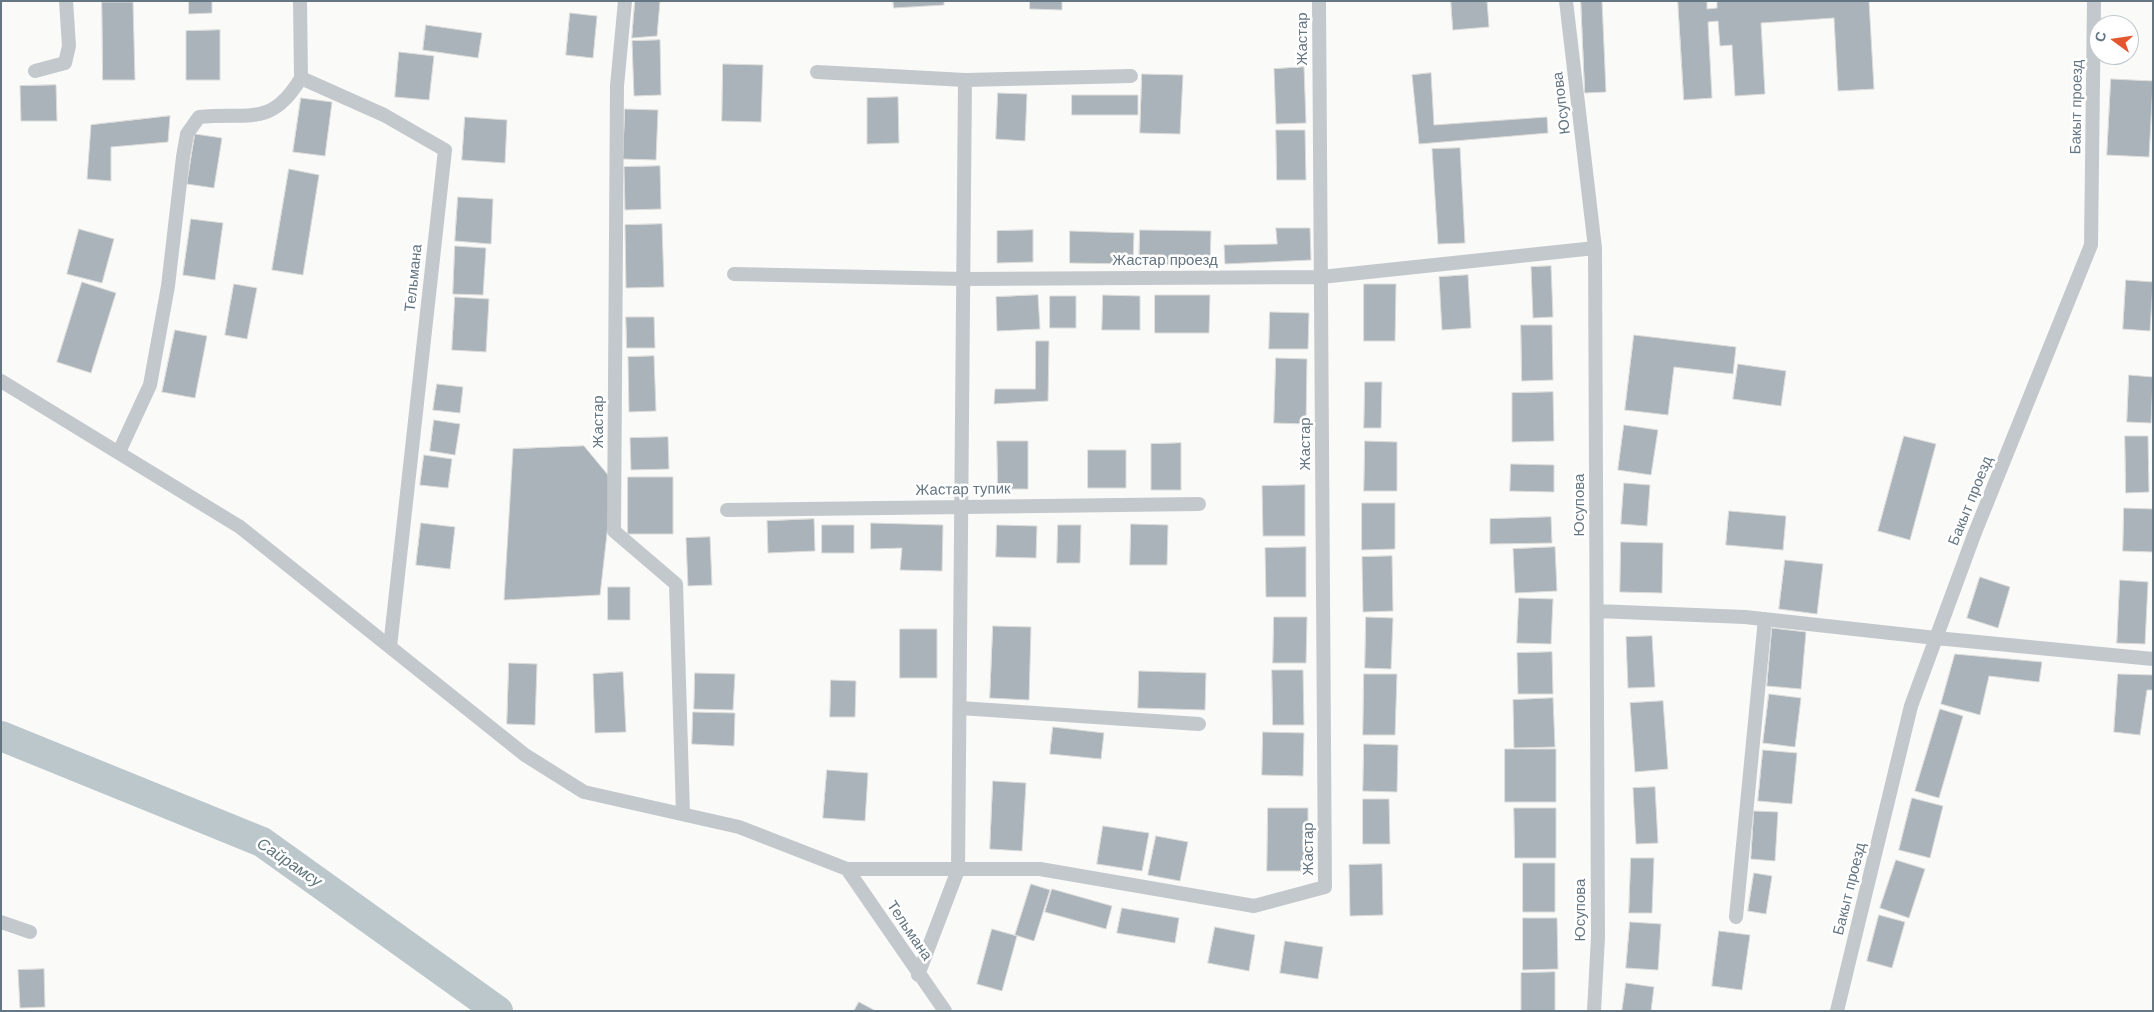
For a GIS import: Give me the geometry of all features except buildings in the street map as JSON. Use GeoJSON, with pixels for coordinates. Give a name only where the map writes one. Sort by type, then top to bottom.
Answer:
{"type":"FeatureCollection","features":[{"type":"Feature","properties":{"kind":"street"},"geometry":{"type":"LineString","coordinates":[[35,71],[65,63],[69,46],[66,1]]}},
{"type":"Feature","properties":{"kind":"street"},"geometry":{"type":"LineString","coordinates":[[119,452],[150,385],[168,286],[179,183],[187,134],[199,117],[220,115],[257,116],[275,109],[290,97],[301,78],[300,1]]}},
{"type":"Feature","properties":{"kind":"street","name":"Жастар"},"geometry":{"type":"LineString","coordinates":[[625,1],[617,86],[614,531],[676,584],[683,814]]}},
{"type":"Feature","properties":{"kind":"street","name":"Жастар"},"geometry":{"type":"LineString","coordinates":[[958,870],[1040,869],[1254,906],[1326,888],[1319,1]]}},
{"type":"Feature","properties":{"kind":"street","name":"Юсупова"},"geometry":{"type":"LineString","coordinates":[[1566,1],[1595,248],[1598,937],[1594,1011]]}},
{"type":"Feature","properties":{"kind":"street","name":"Бакыт проезд"},"geometry":{"type":"LineString","coordinates":[[1837,1011],[1911,706],[1974,535],[2091,245],[2094,1]]}},
{"type":"Feature","properties":{"kind":"street"},"geometry":{"type":"LineString","coordinates":[[816,72],[965,80],[1131,76]]}},
{"type":"Feature","properties":{"kind":"street","name":"Тельмана"},"geometry":{"type":"LineString","coordinates":[[301,78],[384,115],[445,150],[390,647]]}},
{"type":"Feature","properties":{"kind":"street"},"geometry":{"type":"LineString","coordinates":[[918,975],[958,870],[965,80]]}},
{"type":"Feature","properties":{"kind":"street","name":"Жастар проезд"},"geometry":{"type":"LineString","coordinates":[[734,274],[963,279],[1321,277],[1595,248]]}},
{"type":"Feature","properties":{"kind":"street"},"geometry":{"type":"LineString","coordinates":[[1,381],[240,527],[525,755],[584,792],[739,827],[847,869],[958,870]]}},
{"type":"Feature","properties":{"kind":"street","name":"Жастар тупик"},"geometry":{"type":"LineString","coordinates":[[727,510],[1199,504]]}},
{"type":"Feature","properties":{"kind":"street"},"geometry":{"type":"LineString","coordinates":[[1596,611],[1765,619],[2153,659]]}},
{"type":"Feature","properties":{"kind":"street"},"geometry":{"type":"LineString","coordinates":[[1736,918],[1765,619]]}},
{"type":"Feature","properties":{"kind":"street"},"geometry":{"type":"LineString","coordinates":[[960,708],[1199,724]]}},
{"type":"Feature","properties":{"kind":"street","name":"Тельмана"},"geometry":{"type":"LineString","coordinates":[[847,869],[944,1011]]}},
{"type":"Feature","properties":{"kind":"street"},"geometry":{"type":"LineString","coordinates":[[1,922],[30,932]]}},
{"type":"Feature","properties":{"kind":"waterway","name":"Сайрамсу"},"geometry":{"type":"LineString","coordinates":[[1,736],[262,842],[498,1011]]}}]}
